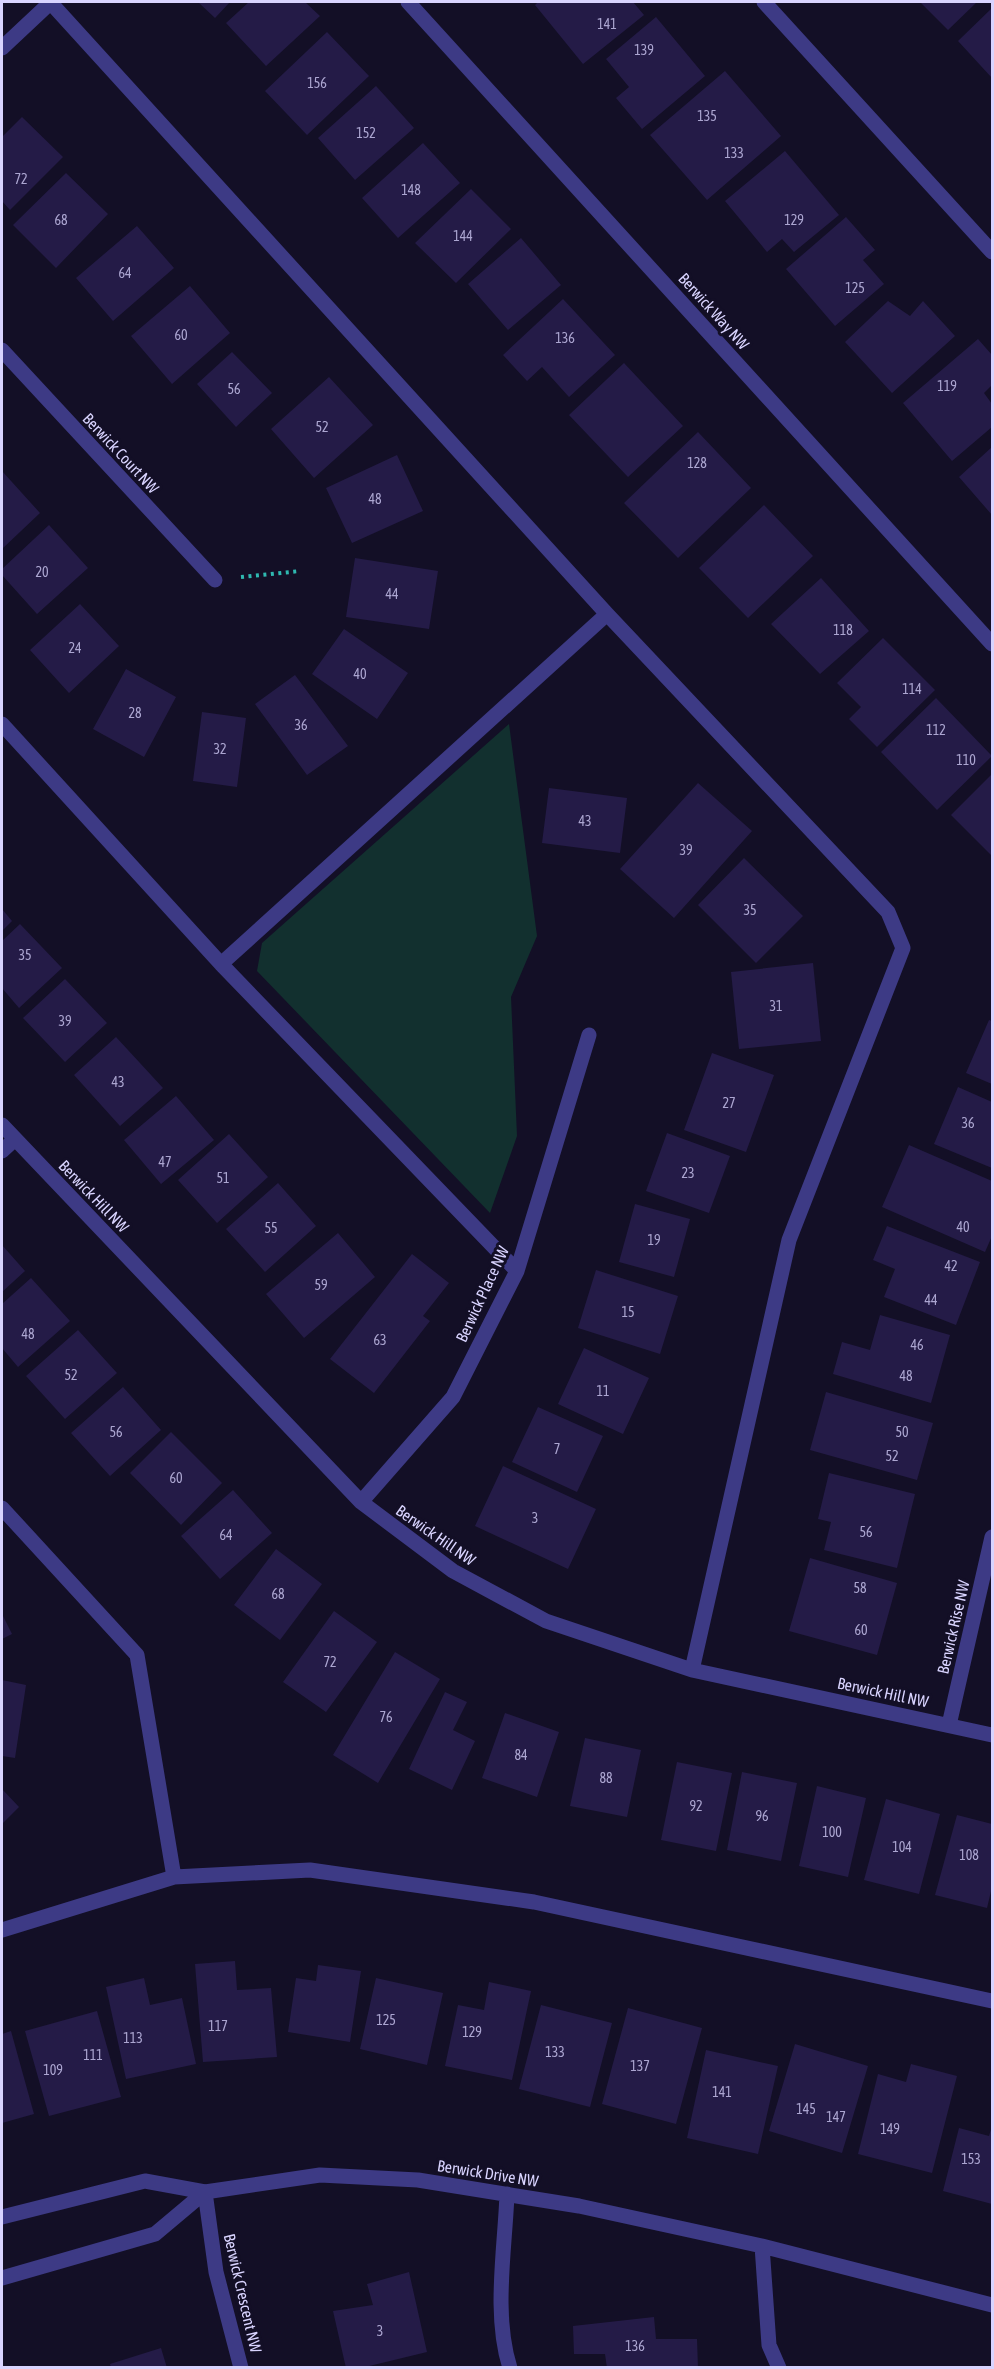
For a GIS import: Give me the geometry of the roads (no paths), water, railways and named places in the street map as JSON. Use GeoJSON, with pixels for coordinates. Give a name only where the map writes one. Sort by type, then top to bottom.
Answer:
{"type":"FeatureCollection","features":[{"type":"Feature","properties":{"kind":"street"},"geometry":{"type":"LineString","coordinates":[[2,48],[50,2],[607,614],[888,912],[903,948],[789,1239],[692,1670]]}},
{"type":"Feature","properties":{"kind":"street","name":"Berwick Way NW"},"geometry":{"type":"LineString","coordinates":[[408,2],[993,644]]}},
{"type":"Feature","properties":{"kind":"street"},"geometry":{"type":"LineString","coordinates":[[764,2],[993,252]]}},
{"type":"Feature","properties":{"kind":"street","name":"Berwick Court NW"},"geometry":{"type":"LineString","coordinates":[[2,350],[215,580]]}},
{"type":"Feature","properties":{"kind":"street"},"geometry":{"type":"LineString","coordinates":[[221,964],[607,614]]}},
{"type":"Feature","properties":{"kind":"street"},"geometry":{"type":"LineString","coordinates":[[2,724],[221,964],[517,1271]]}},
{"type":"Feature","properties":{"kind":"street","name":"Berwick Place NW"},"geometry":{"type":"LineString","coordinates":[[361,1502],[453,1397],[517,1271],[589,1035]]}},
{"type":"Feature","properties":{"kind":"street","name":"Berwick Hill NW"},"geometry":{"type":"LineString","coordinates":[[2,1125],[361,1502],[453,1571],[546,1621],[692,1670],[993,1735]]}},
{"type":"Feature","properties":{"kind":"street"},"geometry":{"type":"LineString","coordinates":[[2,1151],[15,1139]]}},
{"type":"Feature","properties":{"kind":"street"},"geometry":{"type":"LineString","coordinates":[[2,1508],[137,1655],[174,1877]]}},
{"type":"Feature","properties":{"kind":"street","name":"Berwick Rise NW"},"geometry":{"type":"LineString","coordinates":[[949,1725],[993,1537]]}},
{"type":"Feature","properties":{"kind":"street"},"geometry":{"type":"LineString","coordinates":[[2,1930],[174,1877],[310,1870],[534,1902],[993,2001]]}},
{"type":"Feature","properties":{"kind":"street","name":"Berwick Drive NW"},"geometry":{"type":"LineString","coordinates":[[2,2217],[145,2181],[205,2192],[320,2175],[418,2180],[579,2206],[762,2246],[993,2305]]}},
{"type":"Feature","properties":{"kind":"street"},"geometry":{"type":"LineString","coordinates":[[2,2278],[155,2234],[205,2192]]}},
{"type":"Feature","properties":{"kind":"street","name":"Berwick Crescent NW"},"geometry":{"type":"LineString","coordinates":[[205,2192],[216,2272],[241,2367]]}},
{"type":"Feature","properties":{"kind":"street"},"geometry":{"type":"LineString","coordinates":[[507,2194],[501,2298],[502,2344],[510,2367]]}},
{"type":"Feature","properties":{"kind":"street"},"geometry":{"type":"LineString","coordinates":[[762,2246],[769,2345],[779,2367]]}}]}
